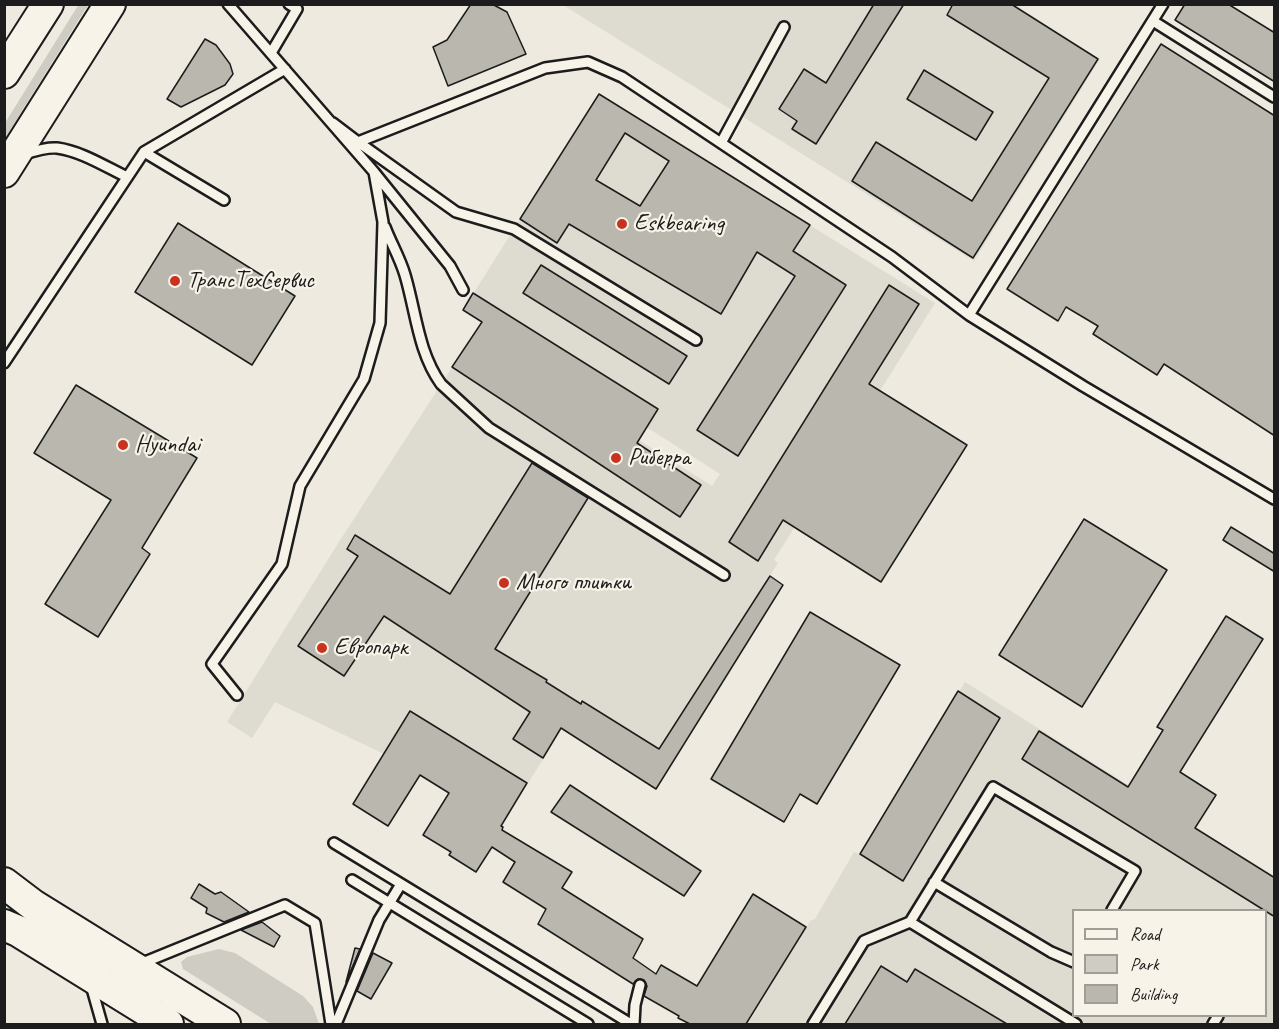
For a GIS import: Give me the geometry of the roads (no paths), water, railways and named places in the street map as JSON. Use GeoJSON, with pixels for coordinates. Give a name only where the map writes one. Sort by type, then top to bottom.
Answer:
{"type":"FeatureCollection","features":[{"type":"Feature","properties":{"kind":"main road"},"geometry":{"type":"LineString","coordinates":[[4,73],[48,4]]}},
{"type":"Feature","properties":{"kind":"main road"},"geometry":{"type":"LineString","coordinates":[[9,165],[110,4]]}},
{"type":"Feature","properties":{"kind":"main road"},"geometry":{"type":"LineString","coordinates":[[4,884],[33,905],[225,1024]]}},
{"type":"Feature","properties":{"kind":"main road"},"geometry":{"type":"LineString","coordinates":[[4,925],[18,930],[168,1024]]}},
{"type":"Feature","properties":{"kind":"lane"},"geometry":{"type":"LineString","coordinates":[[228,4],[374,172],[450,266],[463,290]]}},
{"type":"Feature","properties":{"kind":"lane"},"geometry":{"type":"LineString","coordinates":[[271,53],[297,9],[289,4]]}},
{"type":"Feature","properties":{"kind":"lane"},"geometry":{"type":"LineString","coordinates":[[969,315],[1163,4]]}},
{"type":"Feature","properties":{"kind":"lane"},"geometry":{"type":"LineString","coordinates":[[1153,21],[1275,97]]}},
{"type":"Feature","properties":{"kind":"lane"},"geometry":{"type":"LineString","coordinates":[[721,143],[784,27]]}},
{"type":"Feature","properties":{"kind":"lane"},"geometry":{"type":"LineString","coordinates":[[358,142],[545,68],[588,63],[622,77],[892,257],[969,315],[1083,386],[1275,499]]}},
{"type":"Feature","properties":{"kind":"lane"},"geometry":{"type":"LineString","coordinates":[[4,363],[144,152],[285,69]]}},
{"type":"Feature","properties":{"kind":"lane"},"geometry":{"type":"LineString","coordinates":[[333,123],[456,212],[514,229],[696,340]]}},
{"type":"Feature","properties":{"kind":"lane"},"geometry":{"type":"LineString","coordinates":[[9,165],[37,150],[57,148],[80,155],[127,177]]}},
{"type":"Feature","properties":{"kind":"lane"},"geometry":{"type":"LineString","coordinates":[[144,152],[224,200]]}},
{"type":"Feature","properties":{"kind":"lane"},"geometry":{"type":"LineString","coordinates":[[374,172],[383,222],[404,274],[418,333],[435,376],[441,384],[489,428],[724,575]]}},
{"type":"Feature","properties":{"kind":"lane"},"geometry":{"type":"LineString","coordinates":[[237,695],[212,664],[282,564],[300,486],[364,379],[380,323],[383,222]]}},
{"type":"Feature","properties":{"kind":"lane"},"geometry":{"type":"LineString","coordinates":[[813,1024],[864,941],[910,922],[993,787],[1135,871],[1113,909]]}},
{"type":"Feature","properties":{"kind":"lane"},"geometry":{"type":"LineString","coordinates":[[334,843],[632,1024],[640,985]]}},
{"type":"Feature","properties":{"kind":"lane"},"geometry":{"type":"LineString","coordinates":[[352,880],[588,1024]]}},
{"type":"Feature","properties":{"kind":"lane"},"geometry":{"type":"LineString","coordinates":[[934,882],[1051,952],[1072,961]]}},
{"type":"Feature","properties":{"kind":"lane"},"geometry":{"type":"LineString","coordinates":[[336,1024],[379,920],[401,884]]}},
{"type":"Feature","properties":{"kind":"lane"},"geometry":{"type":"LineString","coordinates":[[133,967],[285,905],[315,923],[331,1024]]}},
{"type":"Feature","properties":{"kind":"lane"},"geometry":{"type":"LineString","coordinates":[[910,922],[1076,1024]]}},
{"type":"Feature","properties":{"kind":"lane"},"geometry":{"type":"LineString","coordinates":[[87,974],[102,1024]]}},
{"type":"Feature","properties":{"kind":"place","name":"Eskbearing"},"geometry":{"type":"Point","coordinates":[622,224]}},
{"type":"Feature","properties":{"kind":"place","name":"ТрансТехСервис"},"geometry":{"type":"Point","coordinates":[175,281]}},
{"type":"Feature","properties":{"kind":"place","name":"Hyundai"},"geometry":{"type":"Point","coordinates":[123,445]}},
{"type":"Feature","properties":{"kind":"place","name":"Риберра"},"geometry":{"type":"Point","coordinates":[616,458]}},
{"type":"Feature","properties":{"kind":"place","name":"Много плитки"},"geometry":{"type":"Point","coordinates":[504,583]}},
{"type":"Feature","properties":{"kind":"place","name":"Европарк"},"geometry":{"type":"Point","coordinates":[322,648]}}]}
